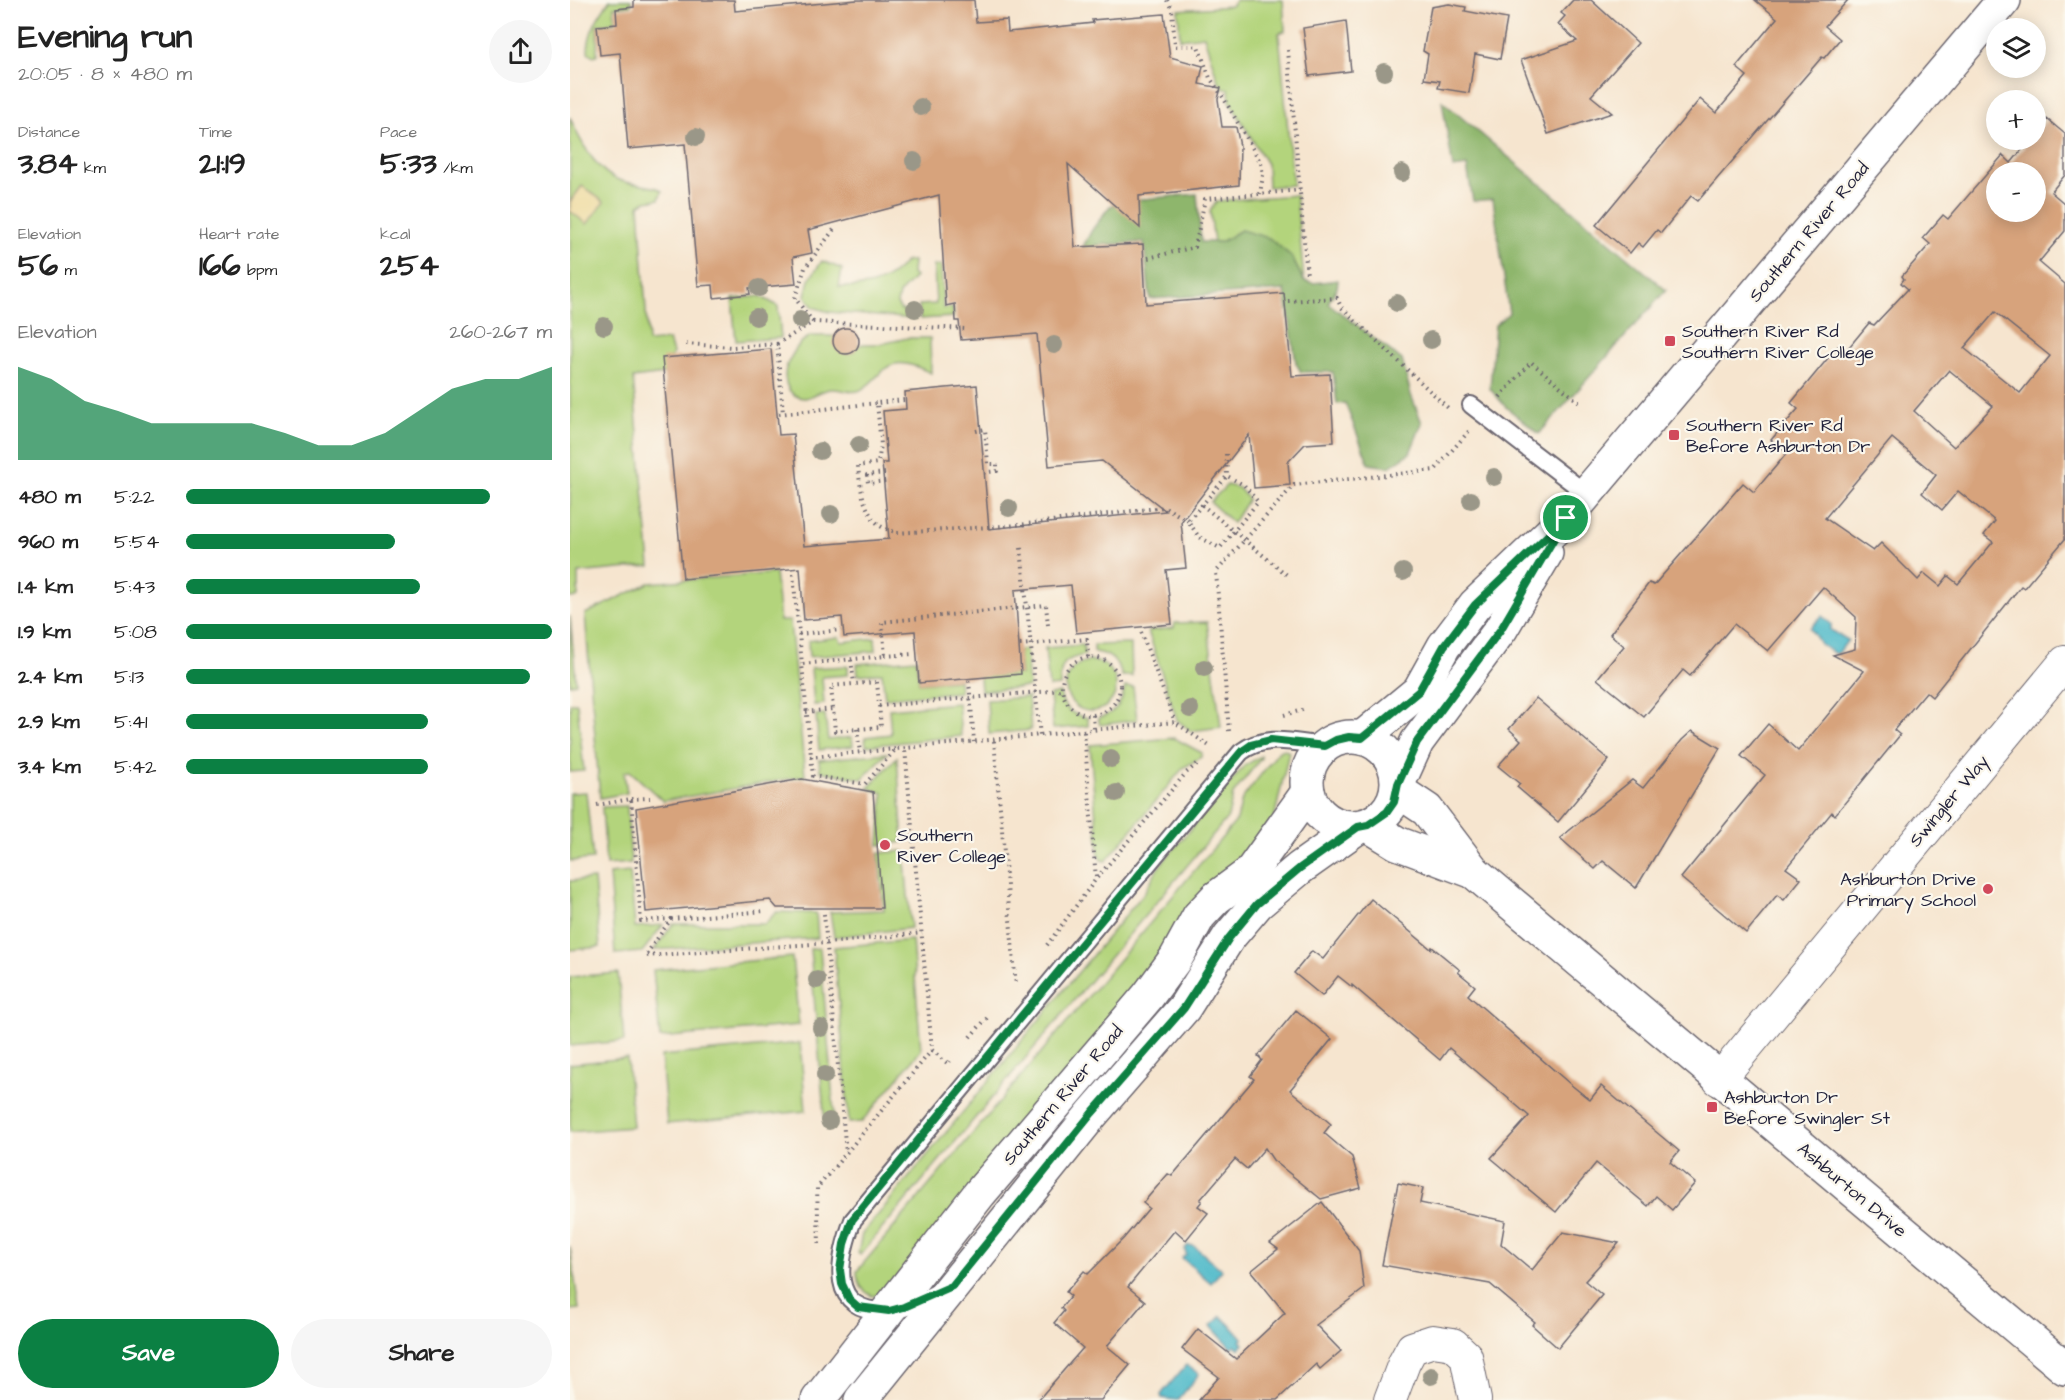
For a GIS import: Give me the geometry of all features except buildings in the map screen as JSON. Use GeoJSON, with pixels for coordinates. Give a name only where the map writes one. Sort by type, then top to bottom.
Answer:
{"type":"FeatureCollection","features":[{"type":"Feature","properties":{"kind":"main road","name":"Southern River Road"},"geometry":{"type":"LineString","coordinates":[[1362,738],[1419,691],[1444,646],[1475,605],[1577,506],[2004,0]]}},
{"type":"Feature","properties":{"kind":"main road","name":"Southern River Road"},"geometry":{"type":"LineString","coordinates":[[1398,787],[1417,742],[1501,629],[1577,506]]}},
{"type":"Feature","properties":{"kind":"main road"},"geometry":{"type":"LineString","coordinates":[[1349,737],[1362,738],[1384,750],[1392,759],[1398,787],[1394,802],[1387,812],[1363,826],[1344,827],[1332,823],[1321,815],[1312,805],[1307,779],[1310,766],[1325,746],[1349,737]]}},
{"type":"Feature","properties":{"kind":"main road","name":"Ashburton Drive"},"geometry":{"type":"LineString","coordinates":[[1398,787],[1426,810],[1474,872],[1719,1080],[2065,1368]]}},
{"type":"Feature","properties":{"kind":"main road","name":"Southern River Road"},"geometry":{"type":"LineString","coordinates":[[818,1400],[980,1193],[1148,996],[1176,958],[1199,916],[1216,898],[1250,873],[1308,792]]}},
{"type":"Feature","properties":{"kind":"main road","name":"Southern River Road"},"geometry":{"type":"LineString","coordinates":[[861,1400],[1092,1113],[1184,1008],[1229,938],[1257,904],[1300,868],[1363,826]]}},
{"type":"Feature","properties":{"kind":"main road","name":"Ashburton Drive"},"geometry":{"type":"LineString","coordinates":[[1363,826],[1397,843],[1474,872]]}},
{"type":"Feature","properties":{"kind":"street","name":"Swingler Way"},"geometry":{"type":"LineString","coordinates":[[1719,1080],[2065,662]]}},
{"type":"Feature","properties":{"kind":"street"},"geometry":{"type":"LineString","coordinates":[[1390,1400],[1412,1348],[1433,1341],[1453,1344],[1466,1356],[1474,1400]]}},
{"type":"Feature","properties":{"kind":"lane"},"geometry":{"type":"LineString","coordinates":[[1478,410],[1577,506]]}},
{"type":"Feature","properties":{"kind":"lane"},"geometry":{"type":"LineString","coordinates":[[952,1286],[904,1307],[889,1311],[858,1307],[849,1299],[842,1284],[840,1270],[844,1244],[852,1220],[1241,752],[1251,745],[1271,740],[1325,746]]}},
{"type":"Feature","properties":{"kind":"path"},"geometry":{"type":"LineString","coordinates":[[1167,0],[1172,10],[1175,46],[1198,45],[1210,78],[1261,163],[1263,175],[1260,194]]}},
{"type":"Feature","properties":{"kind":"path"},"geometry":{"type":"LineString","coordinates":[[1288,51],[1307,276]]}},
{"type":"Feature","properties":{"kind":"path"},"geometry":{"type":"LineString","coordinates":[[1148,258],[1195,247],[1205,199],[1300,190]]}},
{"type":"Feature","properties":{"kind":"path"},"geometry":{"type":"LineString","coordinates":[[813,322],[795,298],[805,268],[835,228]]}},
{"type":"Feature","properties":{"kind":"path"},"geometry":{"type":"LineString","coordinates":[[1288,301],[1337,298],[1341,307],[1453,412]]}},
{"type":"Feature","properties":{"kind":"path"},"geometry":{"type":"LineString","coordinates":[[686,344],[733,347],[777,344],[813,322],[966,329]]}},
{"type":"Feature","properties":{"kind":"path"},"geometry":{"type":"LineString","coordinates":[[777,344],[781,413],[904,400]]}},
{"type":"Feature","properties":{"kind":"path"},"geometry":{"type":"LineString","coordinates":[[1229,735],[1216,572],[1294,485],[1435,470],[1478,410],[1531,362],[1580,403]]}},
{"type":"Feature","properties":{"kind":"path"},"geometry":{"type":"LineString","coordinates":[[877,403],[881,446],[878,463],[858,466],[860,492],[880,526],[897,533],[1019,525],[1165,507],[1188,521],[1199,537],[1220,548],[1258,502],[1244,485],[1227,476]]}},
{"type":"Feature","properties":{"kind":"path"},"geometry":{"type":"LineString","coordinates":[[976,430],[985,429],[988,464],[997,464],[997,471],[980,473]]}},
{"type":"Feature","properties":{"kind":"path"},"geometry":{"type":"LineString","coordinates":[[1188,521],[1227,476],[1226,454]]}},
{"type":"Feature","properties":{"kind":"path"},"geometry":{"type":"LineString","coordinates":[[885,473],[867,475],[867,483],[886,482]]}},
{"type":"Feature","properties":{"kind":"path"},"geometry":{"type":"LineString","coordinates":[[1203,505],[1287,574]]}},
{"type":"Feature","properties":{"kind":"path"},"geometry":{"type":"LineString","coordinates":[[1021,548],[1040,736]]}},
{"type":"Feature","properties":{"kind":"path"},"geometry":{"type":"LineString","coordinates":[[792,574],[813,776],[865,784],[896,749]]}},
{"type":"Feature","properties":{"kind":"path"},"geometry":{"type":"LineString","coordinates":[[885,656],[882,622],[1046,605],[1048,625]]}},
{"type":"Feature","properties":{"kind":"path"},"geometry":{"type":"LineString","coordinates":[[799,634],[841,630]]}},
{"type":"Feature","properties":{"kind":"path"},"geometry":{"type":"LineString","coordinates":[[1141,632],[1175,722],[1212,748],[1206,758]]}},
{"type":"Feature","properties":{"kind":"path"},"geometry":{"type":"LineString","coordinates":[[1020,645],[1087,639],[1088,657]]}},
{"type":"Feature","properties":{"kind":"path"},"geometry":{"type":"LineString","coordinates":[[802,664],[914,654]]}},
{"type":"Feature","properties":{"kind":"path"},"geometry":{"type":"LineString","coordinates":[[1088,657],[1098,658],[1113,667],[1120,684],[1119,693],[1109,708],[1093,715],[1076,711],[1064,698],[1062,690],[1062,680],[1071,664],[1088,657]]}},
{"type":"Feature","properties":{"kind":"path"},"geometry":{"type":"LineString","coordinates":[[851,660],[854,684]]}},
{"type":"Feature","properties":{"kind":"path"},"geometry":{"type":"LineString","coordinates":[[969,681],[974,742]]}},
{"type":"Feature","properties":{"kind":"path"},"geometry":{"type":"LineString","coordinates":[[877,682],[881,727],[835,731],[831,686],[854,684],[877,682]]}},
{"type":"Feature","properties":{"kind":"path"},"geometry":{"type":"LineString","coordinates":[[879,706],[1062,690]]}},
{"type":"Feature","properties":{"kind":"path"},"geometry":{"type":"LineString","coordinates":[[806,712],[833,709]]}},
{"type":"Feature","properties":{"kind":"path"},"geometry":{"type":"LineString","coordinates":[[1093,715],[1094,730]]}},
{"type":"Feature","properties":{"kind":"path"},"geometry":{"type":"LineString","coordinates":[[810,757],[1175,722]]}},
{"type":"Feature","properties":{"kind":"path"},"geometry":{"type":"LineString","coordinates":[[857,729],[860,753]]}},
{"type":"Feature","properties":{"kind":"path"},"geometry":{"type":"LineString","coordinates":[[1084,732],[1096,879]]}},
{"type":"Feature","properties":{"kind":"path"},"geometry":{"type":"LineString","coordinates":[[993,741],[1016,990],[1023,980]]}},
{"type":"Feature","properties":{"kind":"path"},"geometry":{"type":"LineString","coordinates":[[905,748],[932,1050],[948,1064],[955,1055]]}},
{"type":"Feature","properties":{"kind":"path"},"geometry":{"type":"LineString","coordinates":[[1043,951],[1096,879],[1186,773],[1199,762]]}},
{"type":"Feature","properties":{"kind":"path"},"geometry":{"type":"LineString","coordinates":[[597,805],[650,798]]}},
{"type":"Feature","properties":{"kind":"path"},"geometry":{"type":"LineString","coordinates":[[631,799],[641,921],[765,911]]}},
{"type":"Feature","properties":{"kind":"path"},"geometry":{"type":"LineString","coordinates":[[824,914],[846,1154]]}},
{"type":"Feature","properties":{"kind":"path"},"geometry":{"type":"LineString","coordinates":[[671,919],[645,956],[827,943],[922,933]]}},
{"type":"Feature","properties":{"kind":"path"},"geometry":{"type":"LineString","coordinates":[[969,1038],[991,1013]]}},
{"type":"Feature","properties":{"kind":"path"},"geometry":{"type":"LineString","coordinates":[[819,1248],[817,1188],[932,1050]]}},
{"type":"Feature","properties":{"kind":"green space"},"geometry":{"type":"Polygon","coordinates":[[[610,0],[631,0],[631,5],[614,7],[615,22],[597,25],[597,55],[593,56],[588,52],[592,31],[610,0]]]}},
{"type":"Feature","properties":{"kind":"green space"},"geometry":{"type":"Polygon","coordinates":[[[1236,0],[1283,0],[1285,31],[1279,33],[1293,185],[1268,187],[1267,164],[1230,102],[1229,89],[1224,89],[1218,81],[1204,36],[1180,39],[1178,10],[1231,6],[1236,0]]]}},
{"type":"Feature","properties":{"kind":"green space"},"geometry":{"type":"Polygon","coordinates":[[[1442,101],[1666,290],[1539,434],[1506,407],[1490,389],[1495,325],[1509,313],[1493,199],[1473,201],[1467,166],[1453,168],[1442,101]]]}},
{"type":"Feature","properties":{"kind":"green space"},"geometry":{"type":"Polygon","coordinates":[[[570,117],[589,154],[603,170],[619,180],[662,191],[659,199],[646,201],[639,205],[648,342],[669,340],[673,353],[664,374],[633,378],[650,566],[578,573],[578,597],[570,598],[570,117]]]}},
{"type":"Feature","properties":{"kind":"green space"},"geometry":{"type":"Polygon","coordinates":[[[1197,194],[1201,242],[1221,242],[1241,230],[1269,238],[1291,256],[1304,281],[1313,283],[1338,280],[1337,288],[1328,303],[1402,360],[1411,395],[1422,423],[1410,453],[1389,467],[1369,464],[1345,403],[1337,404],[1333,372],[1301,372],[1296,363],[1285,290],[1150,299],[1144,242],[1096,245],[1098,304],[1078,256],[1092,230],[1110,206],[1143,199],[1197,194]]]}},
{"type":"Feature","properties":{"kind":"green space"},"geometry":{"type":"Polygon","coordinates":[[[1296,195],[1304,281],[1291,256],[1241,230],[1221,242],[1214,242],[1210,211],[1217,201],[1296,195]]]}},
{"type":"Feature","properties":{"kind":"green space"},"geometry":{"type":"Polygon","coordinates":[[[822,261],[842,269],[839,287],[849,287],[884,280],[906,261],[913,261],[912,274],[915,277],[899,294],[897,304],[901,310],[915,313],[916,319],[829,312],[813,307],[805,295],[809,280],[822,261]]]}},
{"type":"Feature","properties":{"kind":"green space"},"geometry":{"type":"Polygon","coordinates":[[[941,265],[943,308],[953,308],[953,317],[920,319],[919,305],[936,304],[934,266],[941,265]]]}},
{"type":"Feature","properties":{"kind":"green space"},"geometry":{"type":"Polygon","coordinates":[[[760,296],[778,306],[781,338],[736,341],[732,299],[760,296]]]}},
{"type":"Feature","properties":{"kind":"green space"},"geometry":{"type":"Polygon","coordinates":[[[811,336],[835,336],[836,348],[846,354],[864,344],[881,344],[907,338],[930,338],[931,373],[918,367],[895,364],[885,369],[858,391],[830,389],[807,398],[797,396],[792,393],[786,383],[787,365],[796,348],[811,336]]]}},
{"type":"Feature","properties":{"kind":"green space"},"geometry":{"type":"Polygon","coordinates":[[[1227,485],[1239,488],[1248,499],[1233,523],[1210,502],[1227,485]]]}},
{"type":"Feature","properties":{"kind":"green space"},"geometry":{"type":"Polygon","coordinates":[[[775,573],[780,621],[790,621],[805,776],[663,801],[630,771],[624,772],[627,793],[600,798],[585,614],[649,583],[775,573]]]}},
{"type":"Feature","properties":{"kind":"green space"},"geometry":{"type":"Polygon","coordinates":[[[570,616],[576,683],[570,684],[570,616]]]}},
{"type":"Feature","properties":{"kind":"green space"},"geometry":{"type":"Polygon","coordinates":[[[1207,622],[1221,727],[1191,731],[1177,720],[1148,631],[1174,628],[1175,623],[1207,622]]]}},
{"type":"Feature","properties":{"kind":"green space"},"geometry":{"type":"Polygon","coordinates":[[[839,637],[841,642],[875,638],[876,651],[809,657],[808,641],[839,637]]]}},
{"type":"Feature","properties":{"kind":"green space"},"geometry":{"type":"Polygon","coordinates":[[[1131,644],[1132,676],[1122,676],[1112,659],[1094,652],[1094,645],[1131,644]]]}},
{"type":"Feature","properties":{"kind":"green space"},"geometry":{"type":"Polygon","coordinates":[[[1083,645],[1085,655],[1072,658],[1064,664],[1060,686],[1049,687],[1045,648],[1083,645]]]}},
{"type":"Feature","properties":{"kind":"green space"},"geometry":{"type":"Polygon","coordinates":[[[1026,649],[1029,687],[981,691],[980,677],[1021,674],[1019,650],[1026,649]]]}},
{"type":"Feature","properties":{"kind":"green space"},"geometry":{"type":"Polygon","coordinates":[[[916,659],[919,683],[959,680],[960,692],[885,698],[882,673],[858,675],[857,664],[916,659]]]}},
{"type":"Feature","properties":{"kind":"green space"},"geometry":{"type":"Polygon","coordinates":[[[1086,661],[1096,661],[1109,668],[1116,681],[1116,691],[1109,704],[1096,711],[1086,711],[1077,707],[1070,700],[1066,691],[1066,681],[1070,672],[1077,665],[1086,661]]]}},
{"type":"Feature","properties":{"kind":"green space"},"geometry":{"type":"Polygon","coordinates":[[[848,666],[848,675],[822,677],[824,704],[814,705],[811,668],[848,666]]]}},
{"type":"Feature","properties":{"kind":"green space"},"geometry":{"type":"Polygon","coordinates":[[[1125,687],[1133,687],[1137,720],[1100,725],[1098,718],[1109,714],[1117,707],[1125,687]]]}},
{"type":"Feature","properties":{"kind":"green space"},"geometry":{"type":"Polygon","coordinates":[[[1060,693],[1063,703],[1069,710],[1088,718],[1088,726],[1053,729],[1050,695],[1060,693]]]}},
{"type":"Feature","properties":{"kind":"green space"},"geometry":{"type":"Polygon","coordinates":[[[1028,697],[1031,730],[989,734],[987,700],[1028,697]]]}},
{"type":"Feature","properties":{"kind":"green space"},"geometry":{"type":"Polygon","coordinates":[[[570,703],[577,703],[584,771],[570,772],[570,703]]]}},
{"type":"Feature","properties":{"kind":"green space"},"geometry":{"type":"Polygon","coordinates":[[[958,703],[961,736],[866,746],[865,737],[891,734],[889,709],[958,703]]]}},
{"type":"Feature","properties":{"kind":"green space"},"geometry":{"type":"Polygon","coordinates":[[[825,714],[828,740],[852,737],[853,746],[819,750],[816,715],[825,714]]]}},
{"type":"Feature","properties":{"kind":"green space"},"geometry":{"type":"Polygon","coordinates":[[[1174,738],[1202,753],[1201,757],[1183,768],[1106,861],[1101,860],[1090,745],[1174,738]]]}},
{"type":"Feature","properties":{"kind":"green space"},"geometry":{"type":"Polygon","coordinates":[[[1283,749],[1289,752],[1273,824],[883,1294],[872,1296],[868,1294],[859,1283],[857,1271],[1237,820],[1242,799],[1279,751],[1283,749]]]}},
{"type":"Feature","properties":{"kind":"green space"},"geometry":{"type":"Polygon","coordinates":[[[887,753],[862,779],[820,771],[819,760],[887,753]]]}},
{"type":"Feature","properties":{"kind":"green space"},"geometry":{"type":"Polygon","coordinates":[[[1261,756],[1233,794],[1228,817],[860,1255],[858,1253],[862,1234],[1144,893],[1158,868],[1244,766],[1261,756]]]}},
{"type":"Feature","properties":{"kind":"green space"},"geometry":{"type":"Polygon","coordinates":[[[897,757],[903,842],[879,845],[883,793],[868,788],[897,757]]]}},
{"type":"Feature","properties":{"kind":"green space"},"geometry":{"type":"Polygon","coordinates":[[[586,792],[593,859],[570,861],[570,793],[586,792]]]}},
{"type":"Feature","properties":{"kind":"green space"},"geometry":{"type":"Polygon","coordinates":[[[627,806],[631,863],[606,865],[602,807],[627,806]]]}},
{"type":"Feature","properties":{"kind":"green space"},"geometry":{"type":"Polygon","coordinates":[[[904,851],[911,928],[834,937],[830,912],[884,910],[879,853],[904,851]]]}},
{"type":"Feature","properties":{"kind":"green space"},"geometry":{"type":"Polygon","coordinates":[[[630,872],[635,927],[663,925],[642,952],[615,954],[609,874],[630,872]]]}},
{"type":"Feature","properties":{"kind":"green space"},"geometry":{"type":"Polygon","coordinates":[[[594,879],[600,947],[570,950],[570,881],[594,879]]]}},
{"type":"Feature","properties":{"kind":"green space"},"geometry":{"type":"Polygon","coordinates":[[[776,912],[816,913],[818,938],[654,950],[673,924],[765,924],[776,912]]]}},
{"type":"Feature","properties":{"kind":"green space"},"geometry":{"type":"Polygon","coordinates":[[[912,940],[921,1050],[862,1122],[849,1123],[834,947],[912,940]]]}},
{"type":"Feature","properties":{"kind":"green space"},"geometry":{"type":"Polygon","coordinates":[[[820,948],[835,1124],[825,1125],[810,949],[820,948]]]}},
{"type":"Feature","properties":{"kind":"green space"},"geometry":{"type":"Polygon","coordinates":[[[792,957],[799,1025],[660,1038],[653,970],[792,957]]]}},
{"type":"Feature","properties":{"kind":"green space"},"geometry":{"type":"Polygon","coordinates":[[[618,973],[624,1041],[570,1046],[570,977],[618,973]]]}},
{"type":"Feature","properties":{"kind":"green space"},"geometry":{"type":"Polygon","coordinates":[[[800,1043],[806,1111],[667,1124],[661,1056],[800,1043]]]}},
{"type":"Feature","properties":{"kind":"green space"},"geometry":{"type":"Polygon","coordinates":[[[627,1058],[633,1127],[570,1132],[570,1064],[627,1058]]]}},
{"type":"Feature","properties":{"kind":"green space"},"geometry":{"type":"Polygon","coordinates":[[[570,1246],[579,1309],[570,1310],[570,1246]]]}},
{"type":"Feature","properties":{"kind":"sand"},"geometry":{"type":"Polygon","coordinates":[[[582,186],[604,202],[587,224],[570,211],[570,202],[582,186]]]}},
{"type":"Feature","properties":{"kind":"water"},"geometry":{"type":"Polygon","coordinates":[[[1822,616],[1831,624],[1831,630],[1848,640],[1837,655],[1821,645],[1810,628],[1822,616]]]}},
{"type":"Feature","properties":{"kind":"water"},"geometry":{"type":"Polygon","coordinates":[[[1188,1245],[1194,1246],[1222,1270],[1211,1283],[1182,1258],[1186,1255],[1185,1249],[1188,1245]]]}},
{"type":"Feature","properties":{"kind":"water"},"geometry":{"type":"Polygon","coordinates":[[[1221,1316],[1243,1338],[1240,1341],[1243,1344],[1239,1349],[1235,1345],[1231,1348],[1211,1326],[1221,1316]]]}},
{"type":"Feature","properties":{"kind":"water"},"geometry":{"type":"Polygon","coordinates":[[[1186,1365],[1199,1374],[1178,1400],[1162,1398],[1161,1395],[1186,1365]]]}},
{"type":"Feature","properties":{"kind":"place","name":"Southern River Rd Southern River College"},"geometry":{"type":"Point","coordinates":[1670,341]}},
{"type":"Feature","properties":{"kind":"place","name":"Southern River Rd Before Ashburton Dr"},"geometry":{"type":"Point","coordinates":[1674,435]}},
{"type":"Feature","properties":{"kind":"place","name":"Southern River College"},"geometry":{"type":"Point","coordinates":[885,845]}},
{"type":"Feature","properties":{"kind":"place","name":"Ashburton Drive Primary School"},"geometry":{"type":"Point","coordinates":[1988,889]}},
{"type":"Feature","properties":{"kind":"place","name":"Ashburton Dr Before Swingler St"},"geometry":{"type":"Point","coordinates":[1712,1107]}},
{"type":"Feature","properties":{"kind":"route"},"geometry":{"type":"LineString","coordinates":[[1566,518],[1501,629],[1417,742],[1398,784],[1394,802],[1387,812],[1378,820],[1358,827],[1300,868],[1257,904],[1229,938],[1184,1008],[1092,1113],[952,1286],[904,1307],[889,1311],[858,1307],[849,1299],[842,1284],[840,1270],[844,1244],[852,1220],[1241,752],[1251,745],[1271,740],[1325,746],[1349,737],[1362,738],[1419,691],[1444,646],[1475,605],[1566,518]]}}]}
